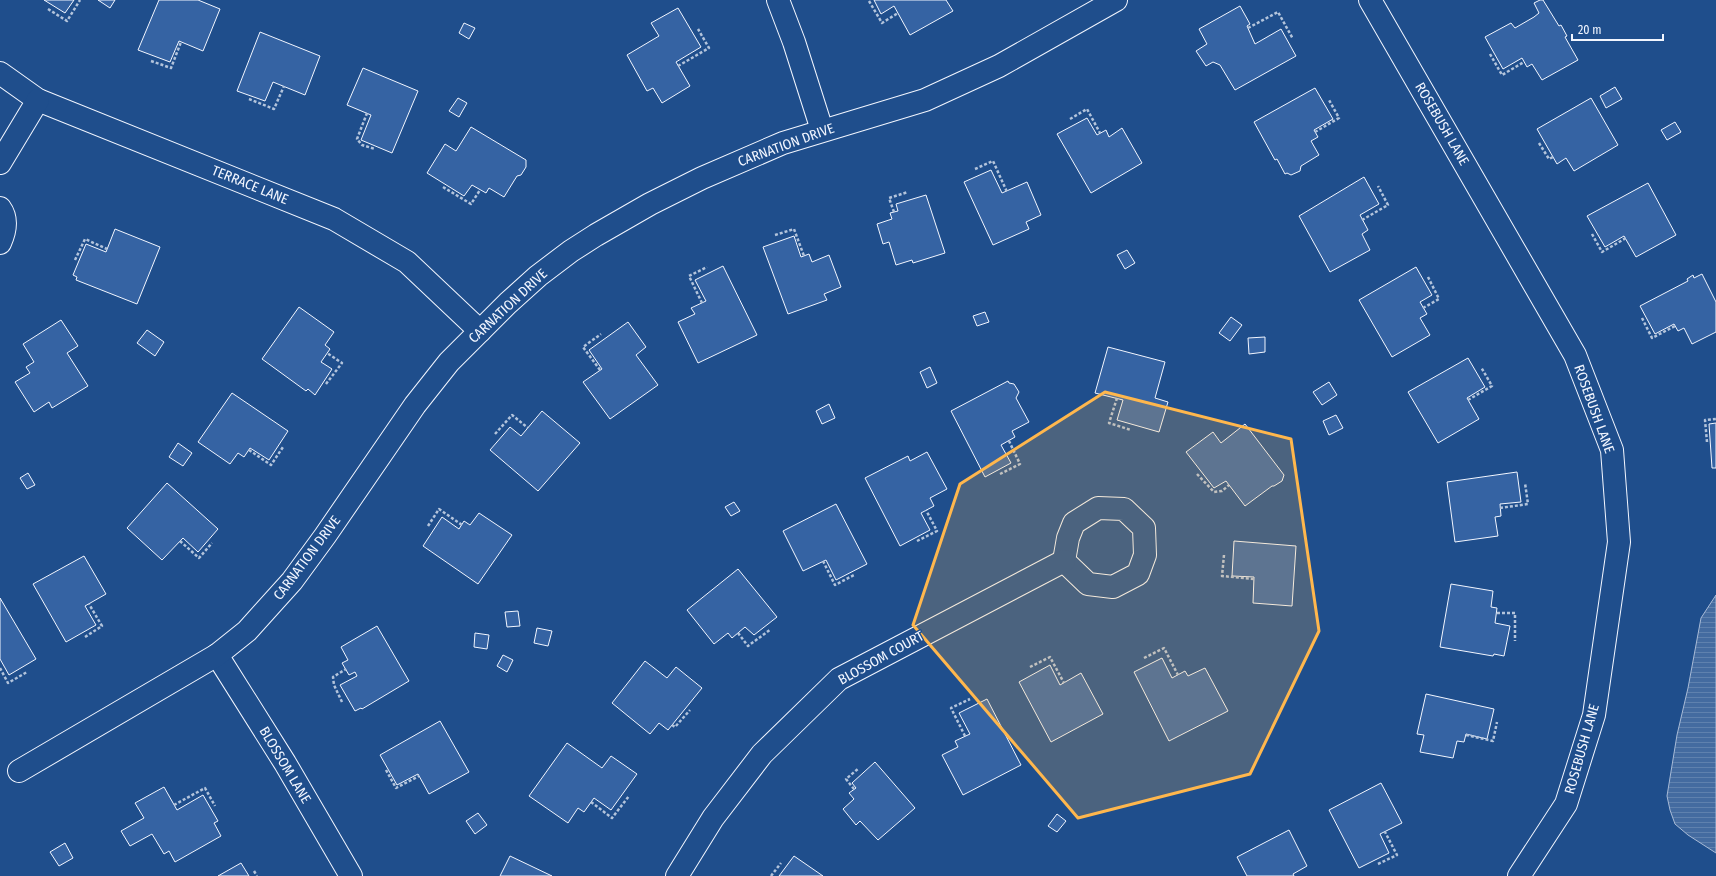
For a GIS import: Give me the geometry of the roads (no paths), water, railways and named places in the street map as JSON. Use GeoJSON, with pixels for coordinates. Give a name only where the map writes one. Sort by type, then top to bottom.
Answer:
{"type":"FeatureCollection","features":[{"type":"Feature","properties":{"kind":"street"},"geometry":{"type":"LineString","coordinates":[[778,0],[794,42],[822,130]]}},
{"type":"Feature","properties":{"kind":"street","name":"CARNATION DRIVE"},"geometry":{"type":"LineString","coordinates":[[19,771],[218,655],[247,631],[292,582],[415,405],[450,362],[480,330],[538,276],[596,235],[650,204],[702,178],[783,143],[925,100],[999,66],[1116,0]]}},
{"type":"Feature","properties":{"kind":"street","name":"ROSEBUSH LANE"},"geometry":{"type":"LineString","coordinates":[[1370,0],[1574,355],[1612,450],[1619,542],[1594,715],[1566,804],[1519,876]]}},
{"type":"Feature","properties":{"kind":"street","name":"TERRACE LANE"},"geometry":{"type":"LineString","coordinates":[[0,73],[38,100],[334,219],[407,262],[480,330]]}},
{"type":"Feature","properties":{"kind":"street"},"geometry":{"type":"LineString","coordinates":[[0,163],[38,100]]}},
{"type":"Feature","properties":{"kind":"street"},"geometry":{"type":"LineString","coordinates":[[0,208],[4,214],[4,233],[0,243]]}},
{"type":"Feature","properties":{"kind":"street","name":"BLOSSOM COURT"},"geometry":{"type":"LineString","coordinates":[[676,876],[713,818],[762,754],[839,679],[1064,561]]}},
{"type":"Feature","properties":{"kind":"street","name":"BLOSSOM LANE"},"geometry":{"type":"LineString","coordinates":[[218,655],[285,763],[351,876]]}},
{"type":"Feature","properties":{"kind":"water"},"geometry":{"type":"Polygon","coordinates":[[[1716,595],[1716,853],[1688,835],[1675,824],[1667,796],[1677,735],[1688,688],[1701,618],[1716,595]]]}}]}
